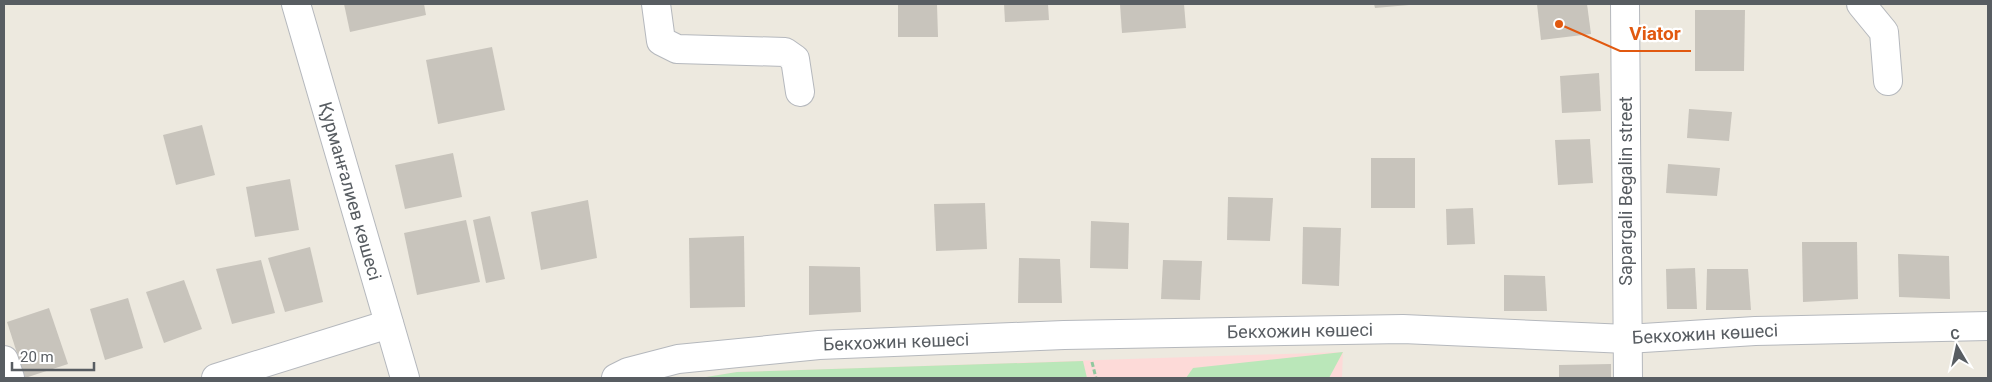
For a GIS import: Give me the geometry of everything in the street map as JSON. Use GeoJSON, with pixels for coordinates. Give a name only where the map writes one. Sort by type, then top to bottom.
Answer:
{"type":"FeatureCollection","features":[{"type":"Feature","properties":{"kind":"street","name":"Қурманғалиев көшесі"},"geometry":{"type":"LineString","coordinates":[[296,4],[405,378]]}},
{"type":"Feature","properties":{"kind":"street"},"geometry":{"type":"LineString","coordinates":[[656,4],[661,41],[677,49],[785,52],[795,59],[800,92]]}},
{"type":"Feature","properties":{"kind":"street","name":"Sapargali Begalin street"},"geometry":{"type":"LineString","coordinates":[[1625,4],[1628,378]]}},
{"type":"Feature","properties":{"kind":"street"},"geometry":{"type":"LineString","coordinates":[[1861,4],[1884,32],[1888,81]]}},
{"type":"Feature","properties":{"kind":"street"},"geometry":{"type":"LineString","coordinates":[[216,378],[389,324]]}},
{"type":"Feature","properties":{"kind":"street","name":"Бекхожин көшесі"},"geometry":{"type":"LineString","coordinates":[[616,378],[628,372],[678,358],[819,345],[1078,335],[1403,329],[1627,339],[1755,331],[1988,326]]}},
{"type":"Feature","properties":{"kind":"street"},"geometry":{"type":"LineString","coordinates":[[4,360],[10,378]]}},
{"type":"Feature","properties":{"kind":"shaded area"},"geometry":{"type":"Polygon","coordinates":[[[1343,352],[1342,378],[700,378],[737,372],[1343,352]]]}},
{"type":"Feature","properties":{"kind":"green space"},"geometry":{"type":"Polygon","coordinates":[[[1343,352],[1329,378],[1186,378],[1193,368],[1343,352]]]}},
{"type":"Feature","properties":{"kind":"green space"},"geometry":{"type":"Polygon","coordinates":[[[1083,361],[1087,378],[700,378],[737,372],[1083,361]]]}},
{"type":"Feature","properties":{"kind":"building"},"geometry":{"type":"Polygon","coordinates":[[[344,4],[424,4],[426,15],[350,32],[344,4]]]}},
{"type":"Feature","properties":{"kind":"building"},"geometry":{"type":"Polygon","coordinates":[[[898,4],[937,4],[938,37],[898,37],[898,4]]]}},
{"type":"Feature","properties":{"kind":"building"},"geometry":{"type":"Polygon","coordinates":[[[1004,4],[1048,4],[1049,20],[1005,22],[1004,4]]]}},
{"type":"Feature","properties":{"kind":"building"},"geometry":{"type":"Polygon","coordinates":[[[1120,4],[1184,4],[1186,28],[1122,33],[1120,4]]]}},
{"type":"Feature","properties":{"kind":"building"},"geometry":{"type":"Polygon","coordinates":[[[1374,4],[1409,4],[1409,5],[1375,8],[1374,4]]]}},
{"type":"Feature","properties":{"kind":"building"},"geometry":{"type":"Polygon","coordinates":[[[1537,4],[1587,4],[1591,34],[1541,40],[1537,4]]]}},
{"type":"Feature","properties":{"kind":"building"},"geometry":{"type":"Polygon","coordinates":[[[1695,10],[1745,10],[1744,71],[1695,71],[1695,10]]]}},
{"type":"Feature","properties":{"kind":"building"},"geometry":{"type":"Polygon","coordinates":[[[492,47],[505,110],[438,124],[426,60],[492,47]]]}},
{"type":"Feature","properties":{"kind":"building"},"geometry":{"type":"Polygon","coordinates":[[[1599,73],[1601,111],[1562,113],[1560,76],[1599,73]]]}},
{"type":"Feature","properties":{"kind":"building"},"geometry":{"type":"Polygon","coordinates":[[[1689,109],[1732,112],[1729,141],[1687,138],[1689,109]]]}},
{"type":"Feature","properties":{"kind":"building"},"geometry":{"type":"Polygon","coordinates":[[[202,125],[215,175],[176,185],[163,135],[202,125]]]}},
{"type":"Feature","properties":{"kind":"building"},"geometry":{"type":"Polygon","coordinates":[[[1590,139],[1593,183],[1558,185],[1555,140],[1590,139]]]}},
{"type":"Feature","properties":{"kind":"building"},"geometry":{"type":"Polygon","coordinates":[[[453,153],[462,197],[405,209],[395,165],[453,153]]]}},
{"type":"Feature","properties":{"kind":"building"},"geometry":{"type":"Polygon","coordinates":[[[1371,158],[1415,158],[1415,208],[1371,208],[1371,158]]]}},
{"type":"Feature","properties":{"kind":"building"},"geometry":{"type":"Polygon","coordinates":[[[1668,164],[1720,168],[1717,196],[1666,193],[1668,164]]]}},
{"type":"Feature","properties":{"kind":"building"},"geometry":{"type":"Polygon","coordinates":[[[290,179],[299,230],[255,237],[246,187],[290,179]]]}},
{"type":"Feature","properties":{"kind":"building"},"geometry":{"type":"Polygon","coordinates":[[[1228,197],[1273,198],[1270,241],[1227,240],[1228,197]]]}},
{"type":"Feature","properties":{"kind":"building"},"geometry":{"type":"Polygon","coordinates":[[[588,200],[597,258],[541,270],[531,212],[588,200]]]}},
{"type":"Feature","properties":{"kind":"building"},"geometry":{"type":"Polygon","coordinates":[[[985,203],[987,249],[936,251],[934,204],[985,203]]]}},
{"type":"Feature","properties":{"kind":"building"},"geometry":{"type":"Polygon","coordinates":[[[1473,208],[1475,244],[1447,245],[1446,209],[1473,208]]]}},
{"type":"Feature","properties":{"kind":"building"},"geometry":{"type":"Polygon","coordinates":[[[490,216],[505,279],[486,283],[473,220],[490,216]]]}},
{"type":"Feature","properties":{"kind":"building"},"geometry":{"type":"Polygon","coordinates":[[[466,220],[480,282],[417,295],[404,233],[466,220]]]}},
{"type":"Feature","properties":{"kind":"building"},"geometry":{"type":"Polygon","coordinates":[[[1091,221],[1129,223],[1128,269],[1090,268],[1091,221]]]}},
{"type":"Feature","properties":{"kind":"building"},"geometry":{"type":"Polygon","coordinates":[[[1303,227],[1341,228],[1339,286],[1302,284],[1303,227]]]}},
{"type":"Feature","properties":{"kind":"building"},"geometry":{"type":"Polygon","coordinates":[[[744,236],[745,307],[690,308],[689,238],[744,236]]]}},
{"type":"Feature","properties":{"kind":"building"},"geometry":{"type":"Polygon","coordinates":[[[1802,242],[1857,242],[1858,299],[1803,302],[1802,242]]]}},
{"type":"Feature","properties":{"kind":"building"},"geometry":{"type":"Polygon","coordinates":[[[310,247],[323,302],[285,312],[268,258],[310,247]]]}},
{"type":"Feature","properties":{"kind":"building"},"geometry":{"type":"Polygon","coordinates":[[[1898,254],[1949,256],[1950,299],[1899,297],[1898,254]]]}},
{"type":"Feature","properties":{"kind":"building"},"geometry":{"type":"Polygon","coordinates":[[[1019,258],[1060,259],[1062,303],[1018,303],[1019,258]]]}},
{"type":"Feature","properties":{"kind":"building"},"geometry":{"type":"Polygon","coordinates":[[[261,260],[275,313],[232,324],[216,269],[261,260]]]}},
{"type":"Feature","properties":{"kind":"building"},"geometry":{"type":"Polygon","coordinates":[[[1163,260],[1202,261],[1200,300],[1161,299],[1163,260]]]}},
{"type":"Feature","properties":{"kind":"building"},"geometry":{"type":"Polygon","coordinates":[[[809,266],[860,267],[861,312],[809,315],[809,266]]]}},
{"type":"Feature","properties":{"kind":"building"},"geometry":{"type":"Polygon","coordinates":[[[1695,268],[1697,309],[1667,309],[1666,269],[1695,268]]]}},
{"type":"Feature","properties":{"kind":"building"},"geometry":{"type":"Polygon","coordinates":[[[1707,269],[1748,269],[1751,310],[1706,310],[1707,269]]]}},
{"type":"Feature","properties":{"kind":"building"},"geometry":{"type":"Polygon","coordinates":[[[1504,275],[1545,276],[1547,311],[1504,311],[1504,275]]]}},
{"type":"Feature","properties":{"kind":"building"},"geometry":{"type":"Polygon","coordinates":[[[184,280],[202,329],[164,343],[146,292],[184,280]]]}},
{"type":"Feature","properties":{"kind":"building"},"geometry":{"type":"Polygon","coordinates":[[[128,298],[143,348],[105,360],[90,309],[128,298]]]}},
{"type":"Feature","properties":{"kind":"building"},"geometry":{"type":"Polygon","coordinates":[[[49,308],[68,364],[25,378],[7,322],[49,308]]]}},
{"type":"Feature","properties":{"kind":"building"},"geometry":{"type":"Polygon","coordinates":[[[1611,364],[1611,378],[1559,378],[1559,365],[1611,364]]]}},
{"type":"Feature","properties":{"kind":"place","name":"Viator"},"geometry":{"type":"Point","coordinates":[1559,24]}}]}
